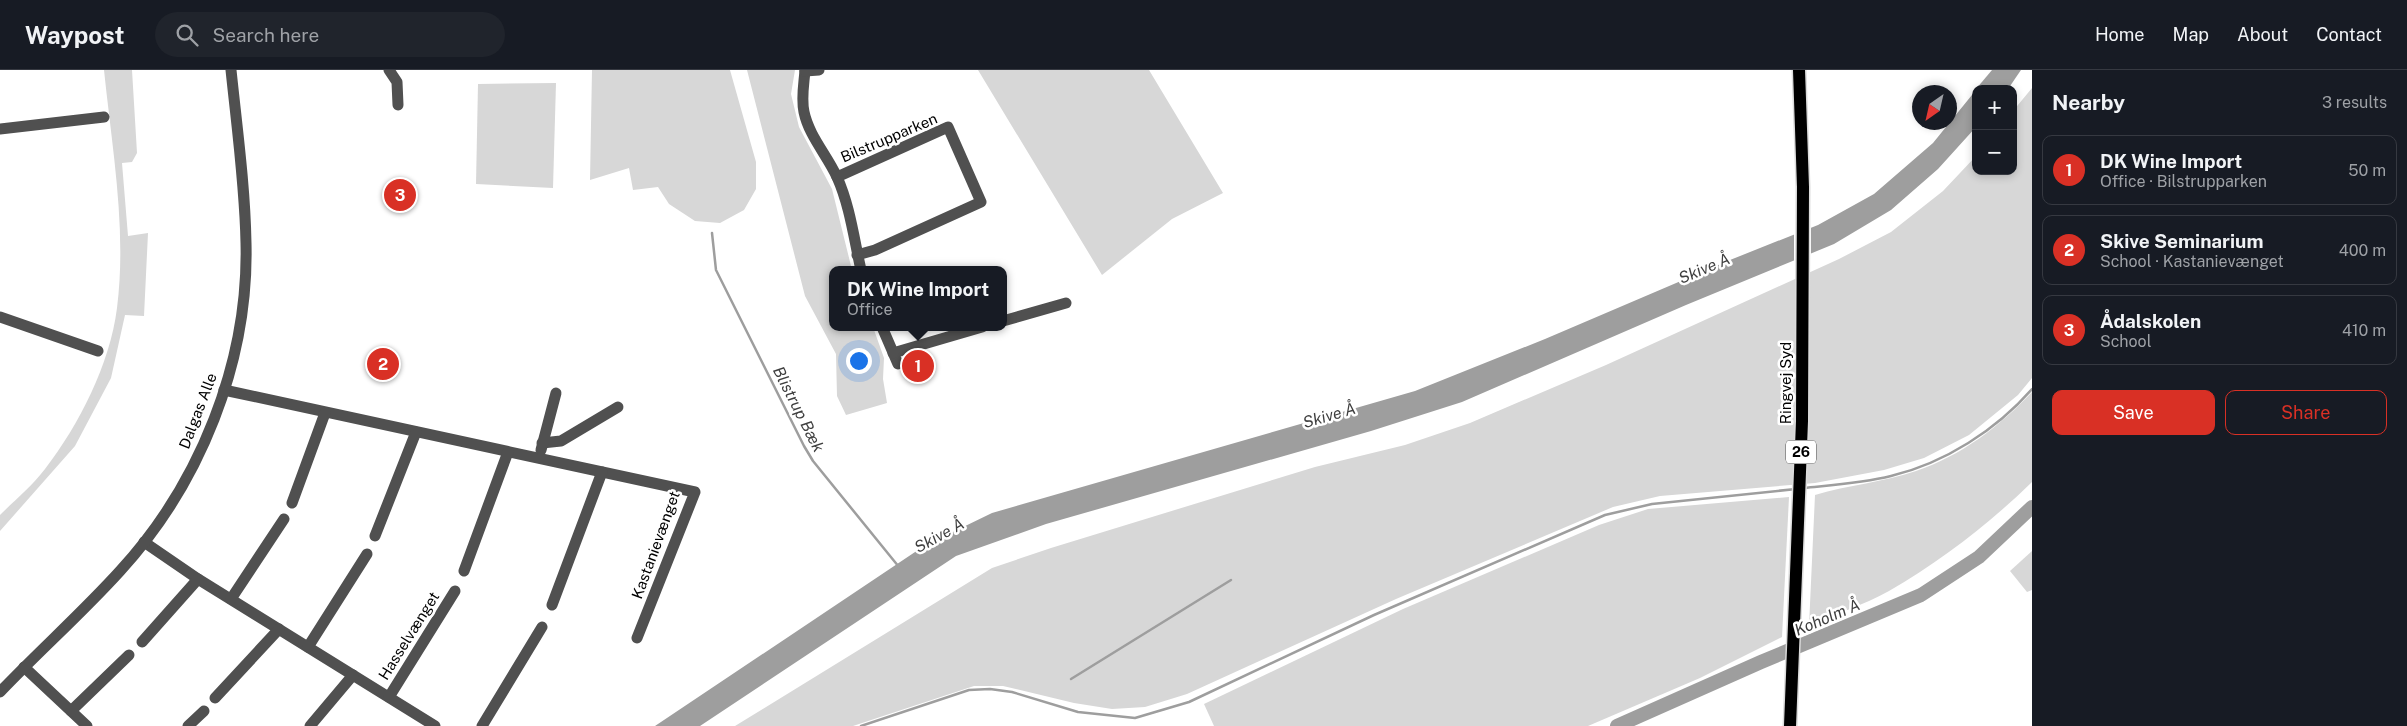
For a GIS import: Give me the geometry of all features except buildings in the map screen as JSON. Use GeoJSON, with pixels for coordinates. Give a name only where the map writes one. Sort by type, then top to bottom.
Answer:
{"type":"FeatureCollection","features":[{"type":"Feature","properties":{"kind":"main road","name":"Ringvej Syd"},"geometry":{"type":"LineString","coordinates":[[1790,722],[1802,421],[1802,186],[1799,70]]}},
{"type":"Feature","properties":{"kind":"street","name":"Dalgas Alle"},"geometry":{"type":"LineString","coordinates":[[0,692],[120,570],[144,542],[167,510],[194,464],[213,421],[224,390],[240,316],[246,244],[231,70]]}},
{"type":"Feature","properties":{"kind":"street"},"geometry":{"type":"LineString","coordinates":[[389,70],[397,82],[398,105]]}},
{"type":"Feature","properties":{"kind":"street","name":"Bilstrupparken"},"geometry":{"type":"LineString","coordinates":[[819,70],[805,70],[802,97],[804,112],[808,126],[837,177],[852,226],[860,266]]}},
{"type":"Feature","properties":{"kind":"street"},"geometry":{"type":"LineString","coordinates":[[0,129],[104,117]]}},
{"type":"Feature","properties":{"kind":"street","name":"Bilstrupparken"},"geometry":{"type":"LineString","coordinates":[[837,177],[948,127],[982,202],[875,250],[857,254]]}},
{"type":"Feature","properties":{"kind":"street"},"geometry":{"type":"LineString","coordinates":[[1007,320],[1066,303]]}},
{"type":"Feature","properties":{"kind":"street"},"geometry":{"type":"LineString","coordinates":[[0,317],[98,351]]}},
{"type":"Feature","properties":{"kind":"street"},"geometry":{"type":"LineString","coordinates":[[884,331],[898,364]]}},
{"type":"Feature","properties":{"kind":"street"},"geometry":{"type":"LineString","coordinates":[[893,353],[968,331]]}},
{"type":"Feature","properties":{"kind":"street","name":"Kastanievænget"},"geometry":{"type":"LineString","coordinates":[[224,390],[695,492],[637,638]]}},
{"type":"Feature","properties":{"kind":"street"},"geometry":{"type":"LineString","coordinates":[[539,459],[556,393]]}},
{"type":"Feature","properties":{"kind":"street"},"geometry":{"type":"LineString","coordinates":[[542,443],[560,442],[618,407]]}},
{"type":"Feature","properties":{"kind":"street"},"geometry":{"type":"LineString","coordinates":[[292,503],[325,413]]}},
{"type":"Feature","properties":{"kind":"street"},"geometry":{"type":"LineString","coordinates":[[375,536],[416,432]]}},
{"type":"Feature","properties":{"kind":"street"},"geometry":{"type":"LineString","coordinates":[[464,571],[508,452]]}},
{"type":"Feature","properties":{"kind":"street"},"geometry":{"type":"LineString","coordinates":[[552,605],[602,472]]}},
{"type":"Feature","properties":{"kind":"street"},"geometry":{"type":"LineString","coordinates":[[231,599],[284,520]]}},
{"type":"Feature","properties":{"kind":"street","name":"Hasselvænget"},"geometry":{"type":"LineString","coordinates":[[144,542],[198,579],[389,697],[430,725]]}},
{"type":"Feature","properties":{"kind":"street"},"geometry":{"type":"LineString","coordinates":[[308,647],[367,554]]}},
{"type":"Feature","properties":{"kind":"street"},"geometry":{"type":"LineString","coordinates":[[142,642],[198,579]]}},
{"type":"Feature","properties":{"kind":"street","name":"Hasselvænget"},"geometry":{"type":"LineString","coordinates":[[389,697],[455,590]]}},
{"type":"Feature","properties":{"kind":"street"},"geometry":{"type":"LineString","coordinates":[[482,726],[542,626]]}},
{"type":"Feature","properties":{"kind":"street"},"geometry":{"type":"LineString","coordinates":[[216,698],[278,629]]}},
{"type":"Feature","properties":{"kind":"street"},"geometry":{"type":"LineString","coordinates":[[71,711],[129,655]]}},
{"type":"Feature","properties":{"kind":"street"},"geometry":{"type":"LineString","coordinates":[[24,667],[87,726]]}},
{"type":"Feature","properties":{"kind":"street","name":"Hasselvænget"},"geometry":{"type":"LineString","coordinates":[[310,726],[353,675]]}},
{"type":"Feature","properties":{"kind":"street"},"geometry":{"type":"LineString","coordinates":[[188,726],[204,711]]}},
{"type":"Feature","properties":{"kind":"shaded area"},"geometry":{"type":"Polygon","coordinates":[[[104,70],[132,70],[137,153],[132,162],[122,163],[128,236],[148,233],[144,316],[125,315],[111,378],[75,446],[0,531],[0,515],[45,469],[70,433],[100,372],[108,351],[113,329],[120,279],[119,219],[104,70]]]}},
{"type":"Feature","properties":{"kind":"shaded area"},"geometry":{"type":"Polygon","coordinates":[[[592,70],[730,70],[756,162],[756,189],[744,210],[720,223],[695,221],[669,204],[658,187],[633,190],[629,168],[590,180],[592,70]]]}},
{"type":"Feature","properties":{"kind":"shaded area"},"geometry":{"type":"Polygon","coordinates":[[[747,70],[795,70],[791,94],[799,127],[832,189],[851,266],[829,266],[829,331],[874,331],[884,358],[883,379],[887,403],[846,415],[837,396],[836,354],[805,296],[747,70]]]}},
{"type":"Feature","properties":{"kind":"shaded area"},"geometry":{"type":"Polygon","coordinates":[[[978,70],[1149,70],[1223,193],[1172,219],[1102,275],[978,70]]]}},
{"type":"Feature","properties":{"kind":"shaded area"},"geometry":{"type":"Polygon","coordinates":[[[1992,70],[2021,70],[2011,85],[1979,85],[1992,70]]]}},
{"type":"Feature","properties":{"kind":"shaded area"},"geometry":{"type":"Polygon","coordinates":[[[556,83],[553,188],[476,184],[478,84],[556,83]]]}},
{"type":"Feature","properties":{"kind":"shaded area"},"geometry":{"type":"Polygon","coordinates":[[[2032,88],[2032,378],[2018,395],[1969,435],[1924,458],[1884,470],[1815,483],[1660,496],[1613,507],[1396,599],[1187,694],[1145,707],[1112,709],[1074,703],[1003,686],[974,686],[853,726],[735,726],[992,568],[1315,467],[1405,445],[1470,423],[1606,365],[1839,259],[1891,232],[1943,191],[1972,160],[1972,175],[2017,175],[2017,106],[2032,88]]]}},
{"type":"Feature","properties":{"kind":"shaded area"},"geometry":{"type":"Polygon","coordinates":[[[1972,95],[1972,131],[1938,169],[1891,210],[1834,244],[1686,305],[1462,402],[1371,431],[1046,524],[956,556],[700,726],[655,726],[924,546],[992,513],[1415,391],[1545,339],[1730,260],[1818,225],[1874,194],[1933,143],[1944,130],[1957,130],[1957,113],[1972,95]]]}},
{"type":"Feature","properties":{"kind":"shaded area"},"geometry":{"type":"Polygon","coordinates":[[[2032,392],[2032,482],[1964,541],[1927,567],[1870,601],[1809,626],[1815,495],[1904,475],[1933,465],[1979,439],[2007,417],[2032,392]]]}},
{"type":"Feature","properties":{"kind":"shaded area"},"geometry":{"type":"Polygon","coordinates":[[[1789,497],[1782,637],[1700,678],[1588,726],[1214,726],[1204,704],[1403,609],[1599,525],[1648,509],[1789,497]]]}},
{"type":"Feature","properties":{"kind":"shaded area"},"geometry":{"type":"Polygon","coordinates":[[[2032,551],[2032,590],[2027,592],[2010,571],[2032,551]]]}},
{"type":"Feature","properties":{"kind":"pier"},"geometry":{"type":"Polygon","coordinates":[[[1811,225],[1811,257],[1794,264],[1794,232],[1811,225]]]}},
{"type":"Feature","properties":{"kind":"waterway","name":"Blistrup Bæk"},"geometry":{"type":"LineString","coordinates":[[712,233],[716,270],[804,446],[813,461],[899,567]]}},
{"type":"Feature","properties":{"kind":"waterway"},"geometry":{"type":"LineString","coordinates":[[1804,488],[1848,484],[1891,476],[1931,463],[1950,454],[1986,431],[2018,404],[2032,389]]}},
{"type":"Feature","properties":{"kind":"waterway"},"geometry":{"type":"LineString","coordinates":[[861,726],[969,690],[990,689],[1012,692],[1078,712],[1135,718],[1189,702],[1374,615],[1605,515],[1652,504],[1796,489]]}},
{"type":"Feature","properties":{"kind":"waterway","name":"Koholm Å"},"geometry":{"type":"LineString","coordinates":[[1617,726],[1761,662],[1921,595],[1979,557],[2032,507]]}},
{"type":"Feature","properties":{"kind":"waterway"},"geometry":{"type":"LineString","coordinates":[[1071,679],[1231,580]]}},
{"type":"Feature","properties":{"kind":"place","name":"Ådalskolen"},"geometry":{"type":"Point","coordinates":[400,195]}},
{"type":"Feature","properties":{"kind":"place","name":"Skive Seminarium"},"geometry":{"type":"Point","coordinates":[383,364]}},
{"type":"Feature","properties":{"kind":"place","name":"DK Wine Import"},"geometry":{"type":"Point","coordinates":[918,366]}},
{"type":"Feature","properties":{"kind":"water label","name":"Skive Å"},"geometry":{"type":"Point","coordinates":[1704,268]}},
{"type":"Feature","properties":{"kind":"water label","name":"Skive Å"},"geometry":{"type":"Point","coordinates":[1329,415]}},
{"type":"Feature","properties":{"kind":"water label","name":"Skive Å"},"geometry":{"type":"Point","coordinates":[939,535]}}]}
